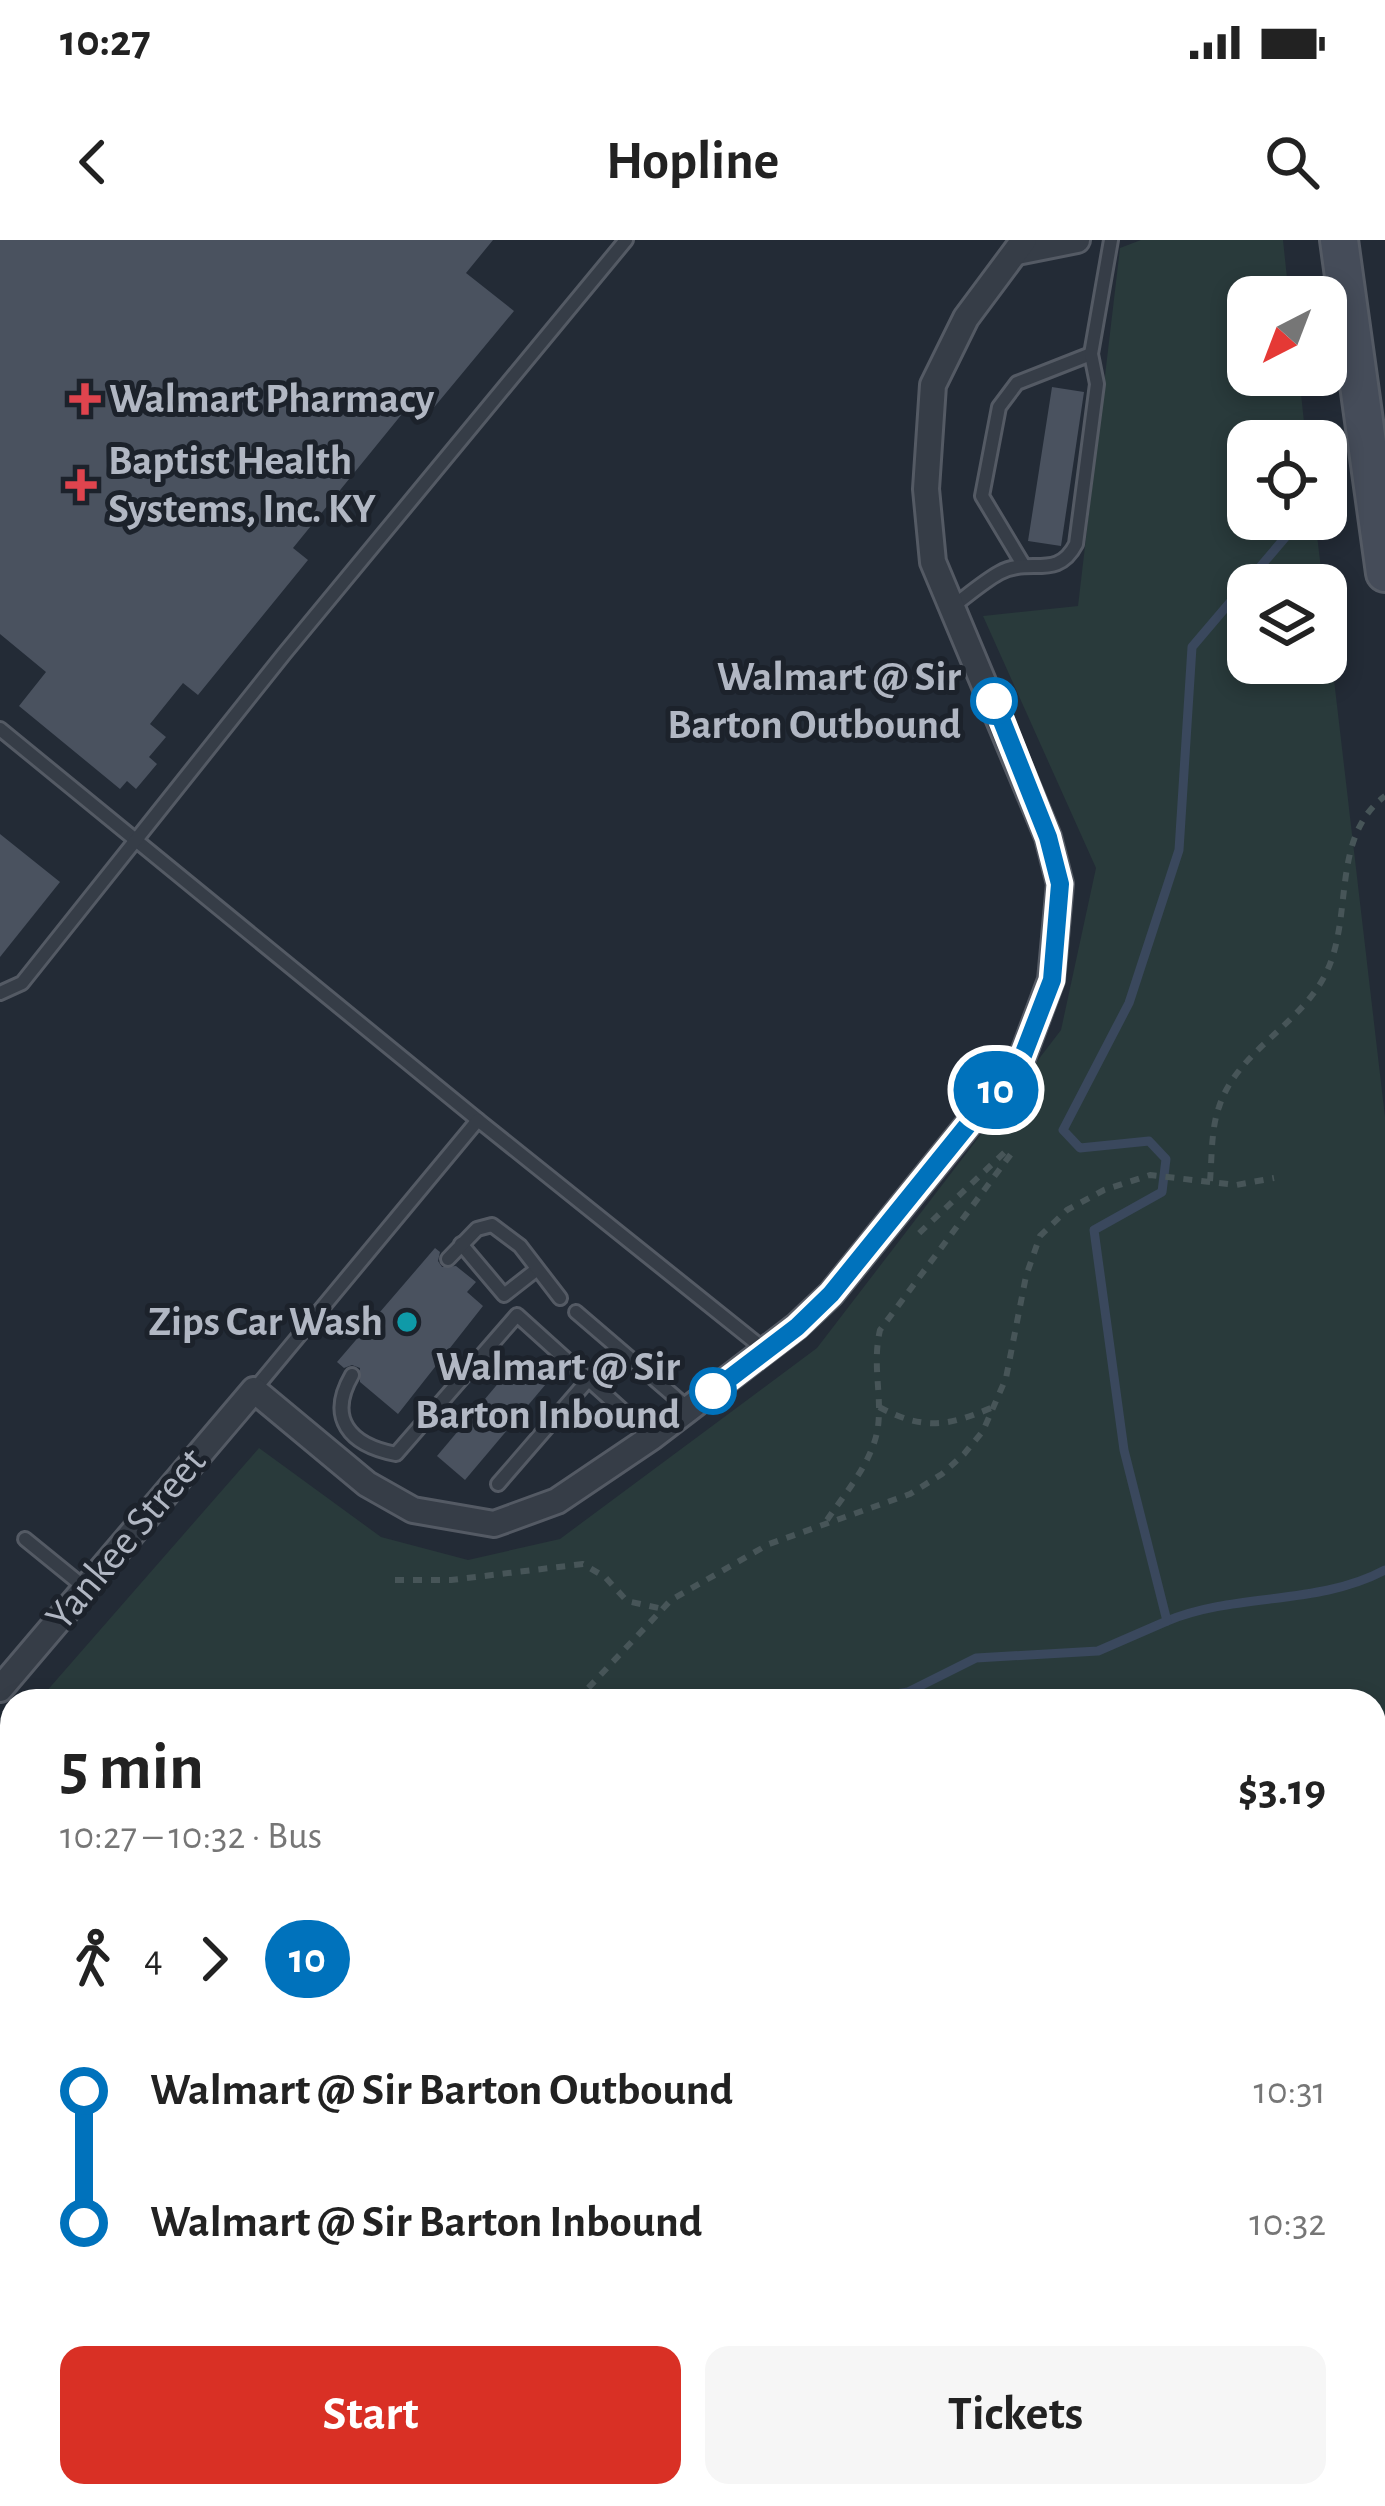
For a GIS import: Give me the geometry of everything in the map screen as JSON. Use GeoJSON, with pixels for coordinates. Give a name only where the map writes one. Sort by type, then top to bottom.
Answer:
{"type":"FeatureCollection","features":[{"type":"Feature","properties":{"kind":"main road"},"geometry":{"type":"LineString","coordinates":[[1339,240],[1385,573]]}},
{"type":"Feature","properties":{"kind":"street"},"geometry":{"type":"LineString","coordinates":[[254,1390],[367,1484],[413,1510],[494,1524],[557,1501],[766,1351],[831,1294],[1022,1058],[1052,980],[1060,884],[1048,837],[933,562],[926,489],[933,385],[966,318],[1014,244],[1077,240]]}},
{"type":"Feature","properties":{"kind":"street","name":"Yankee Street"},"geometry":{"type":"LineString","coordinates":[[0,1689],[254,1390]]}},
{"type":"Feature","properties":{"kind":"lane"},"geometry":{"type":"LineString","coordinates":[[0,993],[22,983],[626,240]]}},
{"type":"Feature","properties":{"kind":"lane"},"geometry":{"type":"LineString","coordinates":[[951,608],[1003,570],[1054,566],[1068,560],[1076,544],[1096,384],[1091,353],[1111,240]]}},
{"type":"Feature","properties":{"kind":"lane"},"geometry":{"type":"LineString","coordinates":[[1024,566],[982,496],[999,407],[1017,382],[1091,353]]}},
{"type":"Feature","properties":{"kind":"lane"},"geometry":{"type":"LineString","coordinates":[[0,729],[766,1351]]}},
{"type":"Feature","properties":{"kind":"lane"},"geometry":{"type":"LineString","coordinates":[[254,1390],[478,1120]]}},
{"type":"Feature","properties":{"kind":"lane"},"geometry":{"type":"LineString","coordinates":[[448,1259],[477,1229],[493,1226],[520,1246],[560,1298]]}},
{"type":"Feature","properties":{"kind":"lane"},"geometry":{"type":"LineString","coordinates":[[461,1244],[517,1315],[652,1437]]}},
{"type":"Feature","properties":{"kind":"lane"},"geometry":{"type":"LineString","coordinates":[[504,1295],[536,1270]]}},
{"type":"Feature","properties":{"kind":"lane"},"geometry":{"type":"LineString","coordinates":[[576,1312],[689,1408]]}},
{"type":"Feature","properties":{"kind":"lane"},"geometry":{"type":"LineString","coordinates":[[352,1375],[340,1396],[340,1412],[349,1430],[359,1442],[396,1454],[517,1315]]}},
{"type":"Feature","properties":{"kind":"lane"},"geometry":{"type":"LineString","coordinates":[[498,1484],[588,1381]]}},
{"type":"Feature","properties":{"kind":"lane"},"geometry":{"type":"LineString","coordinates":[[25,1539],[85,1587]]}},
{"type":"Feature","properties":{"kind":"path"},"geometry":{"type":"LineString","coordinates":[[1210,1182],[1218,1108],[1230,1082],[1286,1027],[1326,975],[1357,828],[1367,810],[1385,796]]}},
{"type":"Feature","properties":{"kind":"path"},"geometry":{"type":"LineString","coordinates":[[825,1524],[872,1447],[878,1407],[874,1356],[880,1330],[1011,1154],[1006,1150],[910,1242]]}},
{"type":"Feature","properties":{"kind":"path"},"geometry":{"type":"LineString","coordinates":[[587,1689],[663,1609],[731,1563],[910,1494],[943,1474],[983,1431],[995,1407],[1040,1236],[1066,1210],[1150,1174],[1236,1185],[1274,1178]]}},
{"type":"Feature","properties":{"kind":"path"},"geometry":{"type":"LineString","coordinates":[[878,1407],[916,1424],[940,1424],[995,1407]]}},
{"type":"Feature","properties":{"kind":"path"},"geometry":{"type":"LineString","coordinates":[[395,1580],[451,1580],[583,1564],[605,1576],[627,1601],[663,1609]]}},
{"type":"Feature","properties":{"kind":"shaded area"},"geometry":{"type":"Polygon","coordinates":[[[1141,240],[1283,240],[1287,276],[1227,276],[1227,396],[1301,396],[1304,420],[1227,420],[1227,540],[1318,540],[1320,564],[1227,564],[1227,684],[1335,684],[1385,1117],[1385,1689],[48,1689],[259,1448],[381,1537],[468,1560],[560,1539],[817,1348],[1061,1030],[1096,868],[983,616],[1078,606],[1120,248],[1141,240]]]}},
{"type":"Feature","properties":{"kind":"building"},"geometry":{"type":"Polygon","coordinates":[[[0,240],[493,240],[466,273],[514,311],[431,411],[415,398],[293,548],[308,560],[198,695],[183,683],[150,724],[166,737],[149,757],[157,764],[136,789],[127,781],[120,789],[19,706],[46,672],[0,634],[0,240]]]}},
{"type":"Feature","properties":{"kind":"building"},"geometry":{"type":"Polygon","coordinates":[[[1052,387],[1084,392],[1061,546],[1028,541],[1052,387]]]}},
{"type":"Feature","properties":{"kind":"building"},"geometry":{"type":"Polygon","coordinates":[[[0,834],[60,882],[0,957],[0,834]]]}},
{"type":"Feature","properties":{"kind":"building","name":"Zips Car Wash"},"geometry":{"type":"Polygon","coordinates":[[[435,1248],[442,1267],[456,1266],[476,1282],[467,1292],[483,1306],[398,1414],[360,1382],[360,1368],[344,1368],[337,1362],[435,1248]]]}},
{"type":"Feature","properties":{"kind":"building"},"geometry":{"type":"Polygon","coordinates":[[[517,1361],[546,1384],[465,1480],[437,1456],[517,1361]]]}},
{"type":"Feature","properties":{"kind":"waterway"},"geometry":{"type":"LineString","coordinates":[[914,1689],[976,1658],[1098,1651],[1167,1621],[1124,1450],[1094,1230],[1162,1192],[1166,1159],[1149,1141],[1080,1148],[1063,1130],[1129,1003],[1179,850],[1192,647],[1283,540]]}},
{"type":"Feature","properties":{"kind":"waterway"},"geometry":{"type":"LineString","coordinates":[[1167,1621],[1221,1606],[1333,1589],[1385,1570]]}},
{"type":"Feature","properties":{"kind":"bus line","name":"10"},"geometry":{"type":"LineString","coordinates":[[713,1391],[797,1327],[831,1294],[1022,1058],[1052,980],[1060,884],[1048,837],[994,701]]}},
{"type":"Feature","properties":{"kind":"place","name":"Walmart Pharmacy"},"geometry":{"type":"Point","coordinates":[85,399]}},
{"type":"Feature","properties":{"kind":"place","name":"Baptist Health Systems, Inc. KY"},"geometry":{"type":"Point","coordinates":[81,485]}},
{"type":"Feature","properties":{"kind":"place","name":"Walmart @ Sir Barton Outbound"},"geometry":{"type":"Point","coordinates":[994,701]}},
{"type":"Feature","properties":{"kind":"place","name":"Zips Car Wash"},"geometry":{"type":"Point","coordinates":[407,1322]}},
{"type":"Feature","properties":{"kind":"place","name":"Walmart @ Sir Barton Inbound"},"geometry":{"type":"Point","coordinates":[713,1391]}}]}
